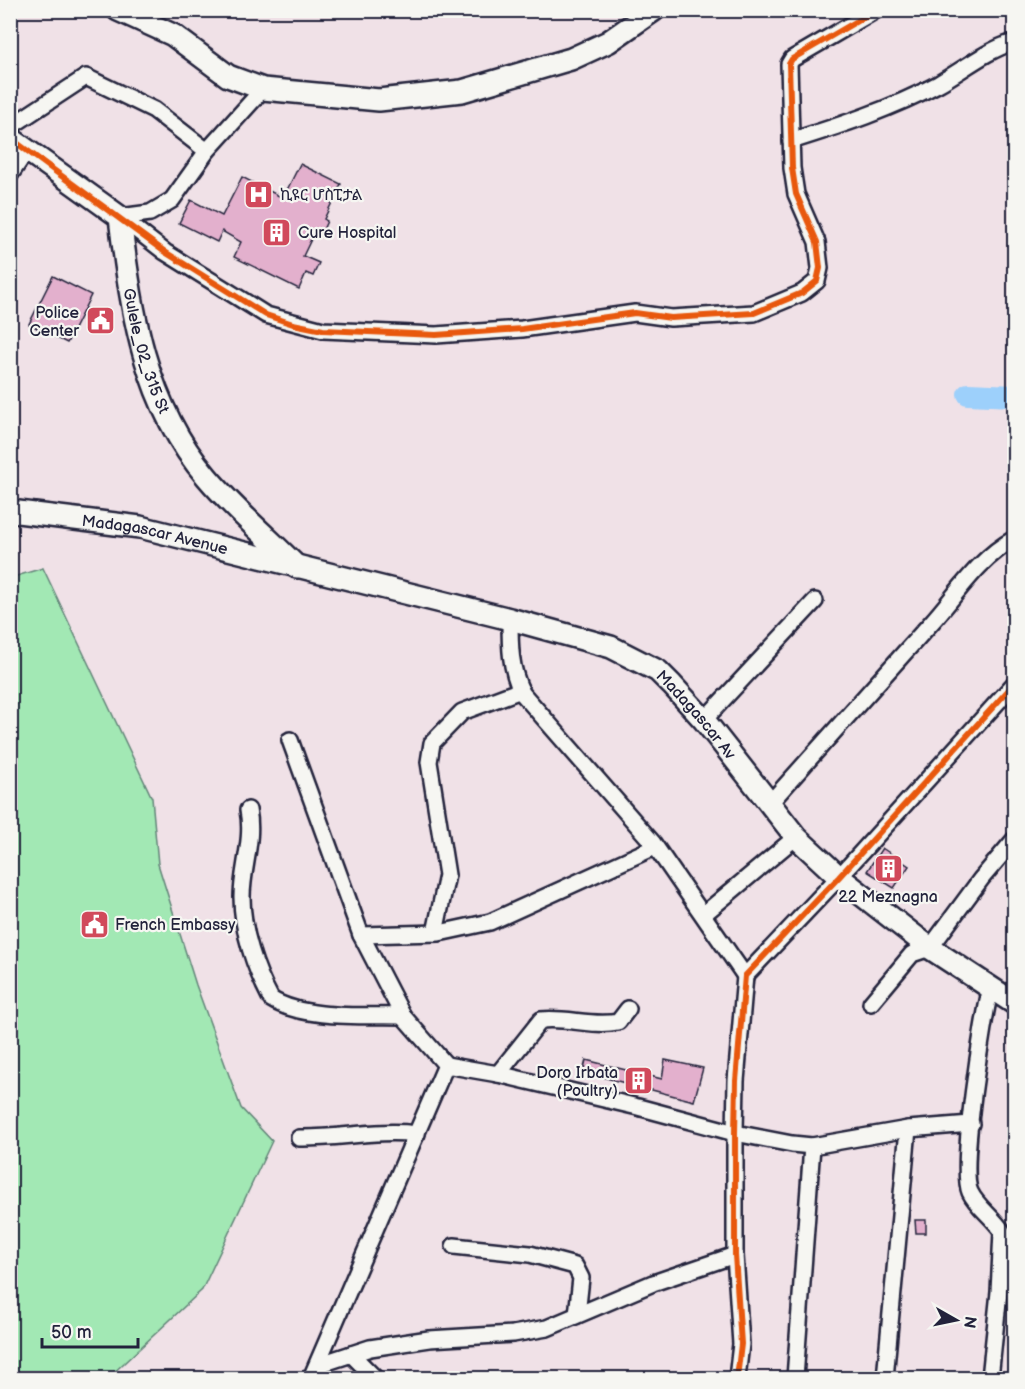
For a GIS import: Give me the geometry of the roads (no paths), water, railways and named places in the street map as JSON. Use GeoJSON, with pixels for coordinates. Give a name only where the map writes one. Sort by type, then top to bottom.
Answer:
{"type":"FeatureCollection","features":[{"type":"Feature","properties":{"kind":"main road"},"geometry":{"type":"LineString","coordinates":[[118,10],[173,34],[228,76],[263,89],[380,100],[462,91],[571,59],[608,42],[654,10]]}},
{"type":"Feature","properties":{"kind":"main road"},"geometry":{"type":"LineString","coordinates":[[19,144],[120,217]]}},
{"type":"Feature","properties":{"kind":"main road","name":"Gulele_02_315 St"},"geometry":{"type":"LineString","coordinates":[[120,217],[129,297],[150,375],[162,405],[178,435],[207,477],[298,567]]}},
{"type":"Feature","properties":{"kind":"main road","name":"Madagascar Avenue"},"geometry":{"type":"LineString","coordinates":[[10,511],[140,527],[298,567]]}},
{"type":"Feature","properties":{"kind":"main road","name":"Madagascar Av"},"geometry":{"type":"LineString","coordinates":[[298,567],[592,640],[658,671],[704,720],[796,837],[839,877],[930,948],[1014,1003]]}},
{"type":"Feature","properties":{"kind":"street"},"geometry":{"type":"LineString","coordinates":[[120,217],[165,252],[266,315],[322,330],[436,335],[522,329],[635,313],[671,318],[754,313],[802,293],[817,281],[820,268],[817,242],[796,194],[788,69],[792,58],[876,10]]}},
{"type":"Feature","properties":{"kind":"street"},"geometry":{"type":"LineString","coordinates":[[791,141],[874,115],[938,84],[1002,45],[1014,42]]}},
{"type":"Feature","properties":{"kind":"street"},"geometry":{"type":"LineString","coordinates":[[10,127],[86,76],[154,110],[207,151]]}},
{"type":"Feature","properties":{"kind":"street"},"geometry":{"type":"LineString","coordinates":[[120,217],[150,213],[172,200],[207,151],[263,89]]}},
{"type":"Feature","properties":{"kind":"street"},"geometry":{"type":"LineString","coordinates":[[10,175],[19,144]]}},
{"type":"Feature","properties":{"kind":"street"},"geometry":{"type":"LineString","coordinates":[[769,804],[946,607],[976,568],[997,549],[1014,539]]}},
{"type":"Feature","properties":{"kind":"street"},"geometry":{"type":"LineString","coordinates":[[704,720],[815,601]]}},
{"type":"Feature","properties":{"kind":"street"},"geometry":{"type":"LineString","coordinates":[[510,618],[510,658],[521,690],[655,847],[704,914],[745,976],[736,1081],[735,1255],[741,1344],[737,1378]]}},
{"type":"Feature","properties":{"kind":"street"},"geometry":{"type":"LineString","coordinates":[[745,976],[839,877],[1014,684]]}},
{"type":"Feature","properties":{"kind":"street"},"geometry":{"type":"LineString","coordinates":[[435,933],[447,875],[429,762],[432,743],[462,712],[521,690]]}},
{"type":"Feature","properties":{"kind":"street"},"geometry":{"type":"LineString","coordinates":[[290,740],[361,935],[403,1016],[446,1065],[498,1074],[638,1107],[766,1141],[812,1146],[908,1129],[971,1124]]}},
{"type":"Feature","properties":{"kind":"street"},"geometry":{"type":"LineString","coordinates":[[248,810],[248,854],[242,897],[245,932],[271,999],[293,1008],[321,1012],[403,1016]]}},
{"type":"Feature","properties":{"kind":"street"},"geometry":{"type":"LineString","coordinates":[[704,914],[796,837]]}},
{"type":"Feature","properties":{"kind":"street"},"geometry":{"type":"LineString","coordinates":[[871,1003],[912,954],[930,948],[981,879],[1014,840]]}},
{"type":"Feature","properties":{"kind":"street"},"geometry":{"type":"LineString","coordinates":[[361,935],[435,933],[490,922],[655,847]]}},
{"type":"Feature","properties":{"kind":"street"},"geometry":{"type":"LineString","coordinates":[[990,1378],[999,1292],[1002,1232],[970,1191],[971,1124],[982,1025],[991,987]]}},
{"type":"Feature","properties":{"kind":"street"},"geometry":{"type":"LineString","coordinates":[[498,1074],[541,1020],[555,1018],[603,1025],[618,1022],[628,1009]]}},
{"type":"Feature","properties":{"kind":"street"},"geometry":{"type":"LineString","coordinates":[[314,1372],[446,1065]]}},
{"type":"Feature","properties":{"kind":"street"},"geometry":{"type":"LineString","coordinates":[[885,1378],[908,1129]]}},
{"type":"Feature","properties":{"kind":"street"},"geometry":{"type":"LineString","coordinates":[[299,1138],[333,1139],[375,1132],[417,1134]]}},
{"type":"Feature","properties":{"kind":"street"},"geometry":{"type":"LineString","coordinates":[[795,1378],[812,1146]]}},
{"type":"Feature","properties":{"kind":"street"},"geometry":{"type":"LineString","coordinates":[[454,1246],[530,1254],[575,1266],[581,1278],[577,1315]]}},
{"type":"Feature","properties":{"kind":"street"},"geometry":{"type":"LineString","coordinates":[[314,1372],[351,1354],[370,1348],[429,1339],[513,1334],[547,1328],[653,1283],[735,1255]]}},
{"type":"Feature","properties":{"kind":"street"},"geometry":{"type":"LineString","coordinates":[[351,1354],[375,1378]]}},
{"type":"Feature","properties":{"kind":"waterway"},"geometry":{"type":"LineString","coordinates":[[968,394],[1014,396]]}},
{"type":"Feature","properties":{"kind":"place","name":"ኪዩር ሆስፒታል"},"geometry":{"type":"Point","coordinates":[259,194]}},
{"type":"Feature","properties":{"kind":"place","name":"Cure Hospital"},"geometry":{"type":"Point","coordinates":[277,232]}},
{"type":"Feature","properties":{"kind":"place","name":"Police Center"},"geometry":{"type":"Point","coordinates":[100,321]}},
{"type":"Feature","properties":{"kind":"place","name":"22 Meznagna"},"geometry":{"type":"Point","coordinates":[888,868]}},
{"type":"Feature","properties":{"kind":"place","name":"French Embassy"},"geometry":{"type":"Point","coordinates":[94,924]}},
{"type":"Feature","properties":{"kind":"place","name":"Doro Irbata (Poultry)"},"geometry":{"type":"Point","coordinates":[639,1081]}}]}
